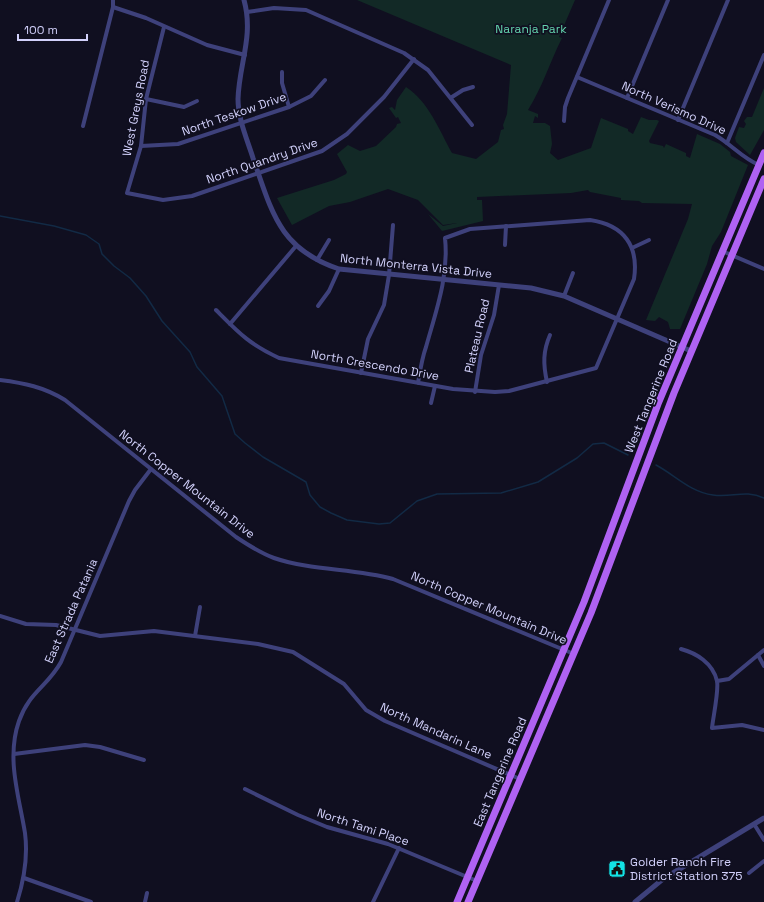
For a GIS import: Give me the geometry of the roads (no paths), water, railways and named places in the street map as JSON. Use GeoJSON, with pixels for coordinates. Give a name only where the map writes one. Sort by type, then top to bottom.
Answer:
{"type":"FeatureCollection","features":[{"type":"Feature","properties":{"kind":"main road","name":"West Tangerine Road"},"geometry":{"type":"LineString","coordinates":[[564,650],[587,595],[652,419],[764,153]]}},
{"type":"Feature","properties":{"kind":"main road","name":"West Tangerine Road"},"geometry":{"type":"LineString","coordinates":[[574,654],[691,351],[764,179]]}},
{"type":"Feature","properties":{"kind":"main road","name":"East Tangerine Road"},"geometry":{"type":"LineString","coordinates":[[457,902],[564,650]]}},
{"type":"Feature","properties":{"kind":"main road","name":"East Tangerine Road"},"geometry":{"type":"LineString","coordinates":[[468,902],[574,654]]}},
{"type":"Feature","properties":{"kind":"street"},"geometry":{"type":"LineString","coordinates":[[83,126],[113,7],[113,0]]}},
{"type":"Feature","properties":{"kind":"street","name":"North Monterra Vista Drive"},"geometry":{"type":"LineString","coordinates":[[244,0],[248,26],[238,97],[242,123],[258,173],[275,218],[296,246],[317,260],[339,269],[542,290],[564,296],[691,351]]}},
{"type":"Feature","properties":{"kind":"street"},"geometry":{"type":"LineString","coordinates":[[564,121],[565,107],[609,0]]}},
{"type":"Feature","properties":{"kind":"street"},"geometry":{"type":"LineString","coordinates":[[627,98],[668,0]]}},
{"type":"Feature","properties":{"kind":"street"},"geometry":{"type":"LineString","coordinates":[[678,120],[728,0]]}},
{"type":"Feature","properties":{"kind":"street"},"geometry":{"type":"LineString","coordinates":[[113,7],[146,18],[207,44],[245,55]]}},
{"type":"Feature","properties":{"kind":"street"},"geometry":{"type":"LineString","coordinates":[[247,12],[274,8],[306,10],[414,58],[428,70],[452,97],[472,125]]}},
{"type":"Feature","properties":{"kind":"street","name":"West Greys Road"},"geometry":{"type":"LineString","coordinates":[[127,193],[141,146],[146,99],[164,26]]}},
{"type":"Feature","properties":{"kind":"street"},"geometry":{"type":"LineString","coordinates":[[727,143],[764,55]]}},
{"type":"Feature","properties":{"kind":"street","name":"North Quandry Drive"},"geometry":{"type":"LineString","coordinates":[[127,193],[163,200],[192,196],[322,151],[348,134],[384,97],[414,58]]}},
{"type":"Feature","properties":{"kind":"street"},"geometry":{"type":"LineString","coordinates":[[282,72],[282,83],[289,107]]}},
{"type":"Feature","properties":{"kind":"street","name":"North Verismo Drive"},"geometry":{"type":"LineString","coordinates":[[577,77],[678,120],[727,143],[747,159],[759,165]]}},
{"type":"Feature","properties":{"kind":"street","name":"North Teskow Drive"},"geometry":{"type":"LineString","coordinates":[[141,146],[178,144],[289,107],[311,96],[325,80]]}},
{"type":"Feature","properties":{"kind":"street"},"geometry":{"type":"LineString","coordinates":[[452,97],[463,90],[473,87]]}},
{"type":"Feature","properties":{"kind":"street"},"geometry":{"type":"LineString","coordinates":[[146,99],[184,107],[197,101]]}},
{"type":"Feature","properties":{"kind":"street"},"geometry":{"type":"LineString","coordinates":[[418,383],[425,348],[438,308],[444,280],[446,250],[445,238],[470,229],[590,220],[600,222],[621,233],[632,248],[649,240]]}},
{"type":"Feature","properties":{"kind":"street"},"geometry":{"type":"LineString","coordinates":[[361,373],[368,339],[384,305],[389,275],[393,225]]}},
{"type":"Feature","properties":{"kind":"street"},"geometry":{"type":"LineString","coordinates":[[505,245],[506,226]]}},
{"type":"Feature","properties":{"kind":"street"},"geometry":{"type":"LineString","coordinates":[[317,260],[329,240]]}},
{"type":"Feature","properties":{"kind":"street"},"geometry":{"type":"LineString","coordinates":[[230,324],[296,246]]}},
{"type":"Feature","properties":{"kind":"street","name":"North Crescendo Drive"},"geometry":{"type":"LineString","coordinates":[[216,310],[241,336],[279,358],[475,392],[509,391],[596,368],[634,279],[636,267],[632,248]]}},
{"type":"Feature","properties":{"kind":"street"},"geometry":{"type":"LineString","coordinates":[[722,252],[764,269]]}},
{"type":"Feature","properties":{"kind":"street"},"geometry":{"type":"LineString","coordinates":[[318,306],[330,291],[339,269]]}},
{"type":"Feature","properties":{"kind":"street"},"geometry":{"type":"LineString","coordinates":[[564,296],[573,273]]}},
{"type":"Feature","properties":{"kind":"street","name":"Plateau Road"},"geometry":{"type":"LineString","coordinates":[[475,392],[481,355],[494,315],[499,285]]}},
{"type":"Feature","properties":{"kind":"street"},"geometry":{"type":"LineString","coordinates":[[547,382],[543,365],[543,354],[550,335]]}},
{"type":"Feature","properties":{"kind":"street","name":"North Copper Mountain Drive"},"geometry":{"type":"LineString","coordinates":[[0,380],[31,385],[57,396],[236,537],[268,556],[295,563],[371,574],[393,579],[574,654]]}},
{"type":"Feature","properties":{"kind":"street"},"geometry":{"type":"LineString","coordinates":[[431,402],[435,386]]}},
{"type":"Feature","properties":{"kind":"street","name":"East Strada Patania"},"geometry":{"type":"LineString","coordinates":[[17,902],[24,878],[25,834],[15,786],[15,733],[23,709],[29,699],[59,666],[76,630],[129,501],[135,490],[151,469]]}},
{"type":"Feature","properties":{"kind":"street"},"geometry":{"type":"LineString","coordinates":[[196,636],[200,607]]}},
{"type":"Feature","properties":{"kind":"street","name":"North Mandarin Lane"},"geometry":{"type":"LineString","coordinates":[[0,616],[26,624],[48,624],[104,636],[147,630],[258,644],[293,652],[344,684],[366,710],[398,727],[520,779]]}},
{"type":"Feature","properties":{"kind":"street"},"geometry":{"type":"LineString","coordinates":[[681,649],[693,653],[709,664],[717,681],[712,728],[742,725],[764,730]]}},
{"type":"Feature","properties":{"kind":"street"},"geometry":{"type":"LineString","coordinates":[[717,681],[729,679],[764,650]]}},
{"type":"Feature","properties":{"kind":"street"},"geometry":{"type":"LineString","coordinates":[[758,655],[764,666]]}},
{"type":"Feature","properties":{"kind":"street"},"geometry":{"type":"LineString","coordinates":[[14,754],[85,745],[100,747],[144,760]]}},
{"type":"Feature","properties":{"kind":"street","name":"North Tami Place"},"geometry":{"type":"LineString","coordinates":[[245,789],[276,805],[319,824],[399,848],[477,881]]}},
{"type":"Feature","properties":{"kind":"street"},"geometry":{"type":"LineString","coordinates":[[635,902],[663,879],[764,818]]}},
{"type":"Feature","properties":{"kind":"street"},"geometry":{"type":"LineString","coordinates":[[754,824],[764,840]]}},
{"type":"Feature","properties":{"kind":"street"},"geometry":{"type":"LineString","coordinates":[[373,902],[399,848]]}},
{"type":"Feature","properties":{"kind":"street"},"geometry":{"type":"LineString","coordinates":[[749,873],[764,861]]}},
{"type":"Feature","properties":{"kind":"street"},"geometry":{"type":"LineString","coordinates":[[24,878],[91,902]]}},
{"type":"Feature","properties":{"kind":"street"},"geometry":{"type":"LineString","coordinates":[[145,902],[147,893]]}},
{"type":"Feature","properties":{"kind":"waterway"},"geometry":{"type":"LineString","coordinates":[[0,216],[54,226],[86,235],[99,244],[102,254],[114,266],[130,278],[146,296],[162,321],[190,352],[197,367],[222,396],[235,434],[263,457],[306,482],[310,495],[320,507],[347,520],[379,524],[390,523],[417,501],[437,494],[501,493],[538,482],[577,458],[593,444],[604,443],[628,455]]}},
{"type":"Feature","properties":{"kind":"waterway"},"geometry":{"type":"LineString","coordinates":[[656,465],[690,487],[705,493],[720,496],[751,494],[764,498]]}},
{"type":"Feature","properties":{"kind":"place","name":"Golder Ranch Fire District Station 375"},"geometry":{"type":"Point","coordinates":[617,869]}},
{"type":"Feature","properties":{"kind":"park label","name":"Naranja Park"},"geometry":{"type":"Point","coordinates":[531,29]}}]}
